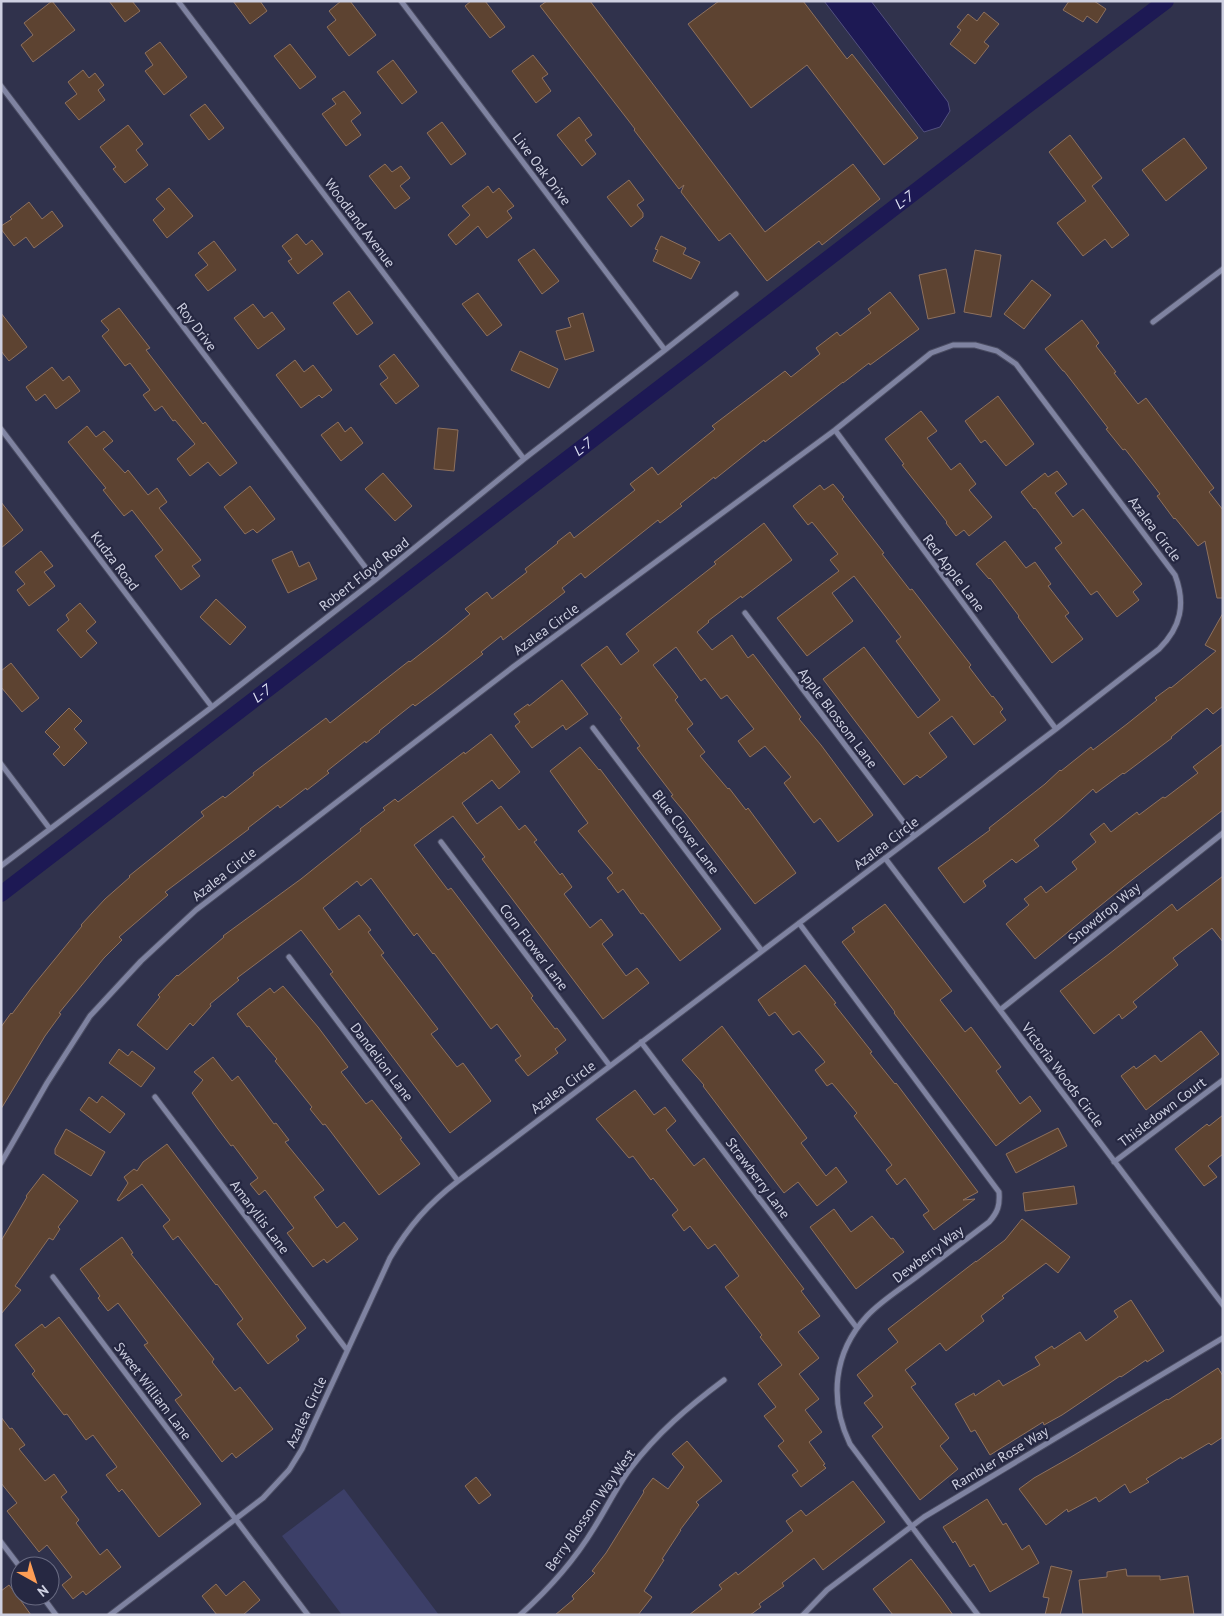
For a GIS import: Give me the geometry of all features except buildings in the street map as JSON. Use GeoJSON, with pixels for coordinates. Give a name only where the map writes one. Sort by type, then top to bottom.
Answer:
{"type":"FeatureCollection","features":[{"type":"Feature","properties":{"kind":"street","name":"Woodland Avenue"},"geometry":{"type":"LineString","coordinates":[[178,1],[524,459]]}},
{"type":"Feature","properties":{"kind":"street","name":"Live Oak Drive"},"geometry":{"type":"LineString","coordinates":[[401,1],[665,350]]}},
{"type":"Feature","properties":{"kind":"street","name":"Roy Drive"},"geometry":{"type":"LineString","coordinates":[[1,86],[375,580]]}},
{"type":"Feature","properties":{"kind":"street"},"geometry":{"type":"LineString","coordinates":[[1153,322],[1223,269]]}},
{"type":"Feature","properties":{"kind":"street","name":"Robert Floyd Road"},"geometry":{"type":"LineString","coordinates":[[1,866],[212,707],[375,580],[524,459],[736,294]]}},
{"type":"Feature","properties":{"kind":"street","name":"Azalea Circle"},"geometry":{"type":"LineString","coordinates":[[1,1163],[47,1083],[90,1016],[142,961],[196,910],[513,667],[835,430],[931,353],[942,348],[964,344],[987,347],[997,351],[1016,364],[1175,575],[1181,594],[1177,624],[1166,642],[1159,649],[458,1181],[423,1211],[405,1234],[390,1258],[302,1449],[288,1470],[272,1490],[110,1615]]}},
{"type":"Feature","properties":{"kind":"street","name":"Kudza Road"},"geometry":{"type":"LineString","coordinates":[[1,429],[212,707]]}},
{"type":"Feature","properties":{"kind":"street","name":"Red Apple Lane"},"geometry":{"type":"LineString","coordinates":[[835,430],[1056,729]]}},
{"type":"Feature","properties":{"kind":"street","name":"Apple Blossom Lane"},"geometry":{"type":"LineString","coordinates":[[745,613],[914,836]]}},
{"type":"Feature","properties":{"kind":"street","name":"Blue Clover Lane"},"geometry":{"type":"LineString","coordinates":[[593,728],[762,951]]}},
{"type":"Feature","properties":{"kind":"street"},"geometry":{"type":"LineString","coordinates":[[1,764],[50,829]]}},
{"type":"Feature","properties":{"kind":"street","name":"Snowdrop Way"},"geometry":{"type":"LineString","coordinates":[[1000,1010],[1223,832]]}},
{"type":"Feature","properties":{"kind":"street","name":"Corn Flower Lane"},"geometry":{"type":"LineString","coordinates":[[441,842],[610,1066]]}},
{"type":"Feature","properties":{"kind":"street","name":"Victoria Woods Circle"},"geometry":{"type":"LineString","coordinates":[[885,858],[1223,1305]]}},
{"type":"Feature","properties":{"kind":"street","name":"Dewberry Way"},"geometry":{"type":"LineString","coordinates":[[799,923],[999,1192],[1000,1203],[997,1214],[989,1222],[877,1307],[857,1328],[846,1348],[838,1372],[837,1397],[841,1421],[848,1439],[857,1454],[978,1615]]}},
{"type":"Feature","properties":{"kind":"street","name":"Dandelion Lane"},"geometry":{"type":"LineString","coordinates":[[289,957],[458,1181]]}},
{"type":"Feature","properties":{"kind":"street","name":"Strawberry Lane"},"geometry":{"type":"LineString","coordinates":[[641,1042],[857,1328]]}},
{"type":"Feature","properties":{"kind":"street","name":"Thisledown Court"},"geometry":{"type":"LineString","coordinates":[[1114,1162],[1223,1080]]}},
{"type":"Feature","properties":{"kind":"street","name":"Amaryllis Lane"},"geometry":{"type":"LineString","coordinates":[[156,1097],[347,1350]]}},
{"type":"Feature","properties":{"kind":"street","name":"Sweet William Lane"},"geometry":{"type":"LineString","coordinates":[[53,1277],[236,1519]]}},
{"type":"Feature","properties":{"kind":"street","name":"Rambler Rose Way"},"geometry":{"type":"LineString","coordinates":[[803,1615],[827,1590],[932,1512],[1223,1338]]}},
{"type":"Feature","properties":{"kind":"street","name":"Berry Blossom Way West"},"geometry":{"type":"LineString","coordinates":[[520,1615],[555,1580],[580,1549],[630,1470],[655,1438],[684,1410],[724,1380]]}},
{"type":"Feature","properties":{"kind":"street"},"geometry":{"type":"LineString","coordinates":[[236,1519],[308,1615]]}},
{"type":"Feature","properties":{"kind":"street"},"geometry":{"type":"LineString","coordinates":[[1,1542],[12,1556]]}},
{"type":"Feature","properties":{"kind":"shaded area"},"geometry":{"type":"Polygon","coordinates":[[[824,1],[871,1],[948,102],[950,111],[940,127],[924,132],[824,1]]]}},
{"type":"Feature","properties":{"kind":"shaded area"},"geometry":{"type":"Polygon","coordinates":[[[344,1489],[439,1615],[342,1615],[282,1536],[344,1489]]]}},
{"type":"Feature","properties":{"kind":"waterway","name":"L-7"},"geometry":{"type":"LineString","coordinates":[[1,894],[1166,1]]}}]}
